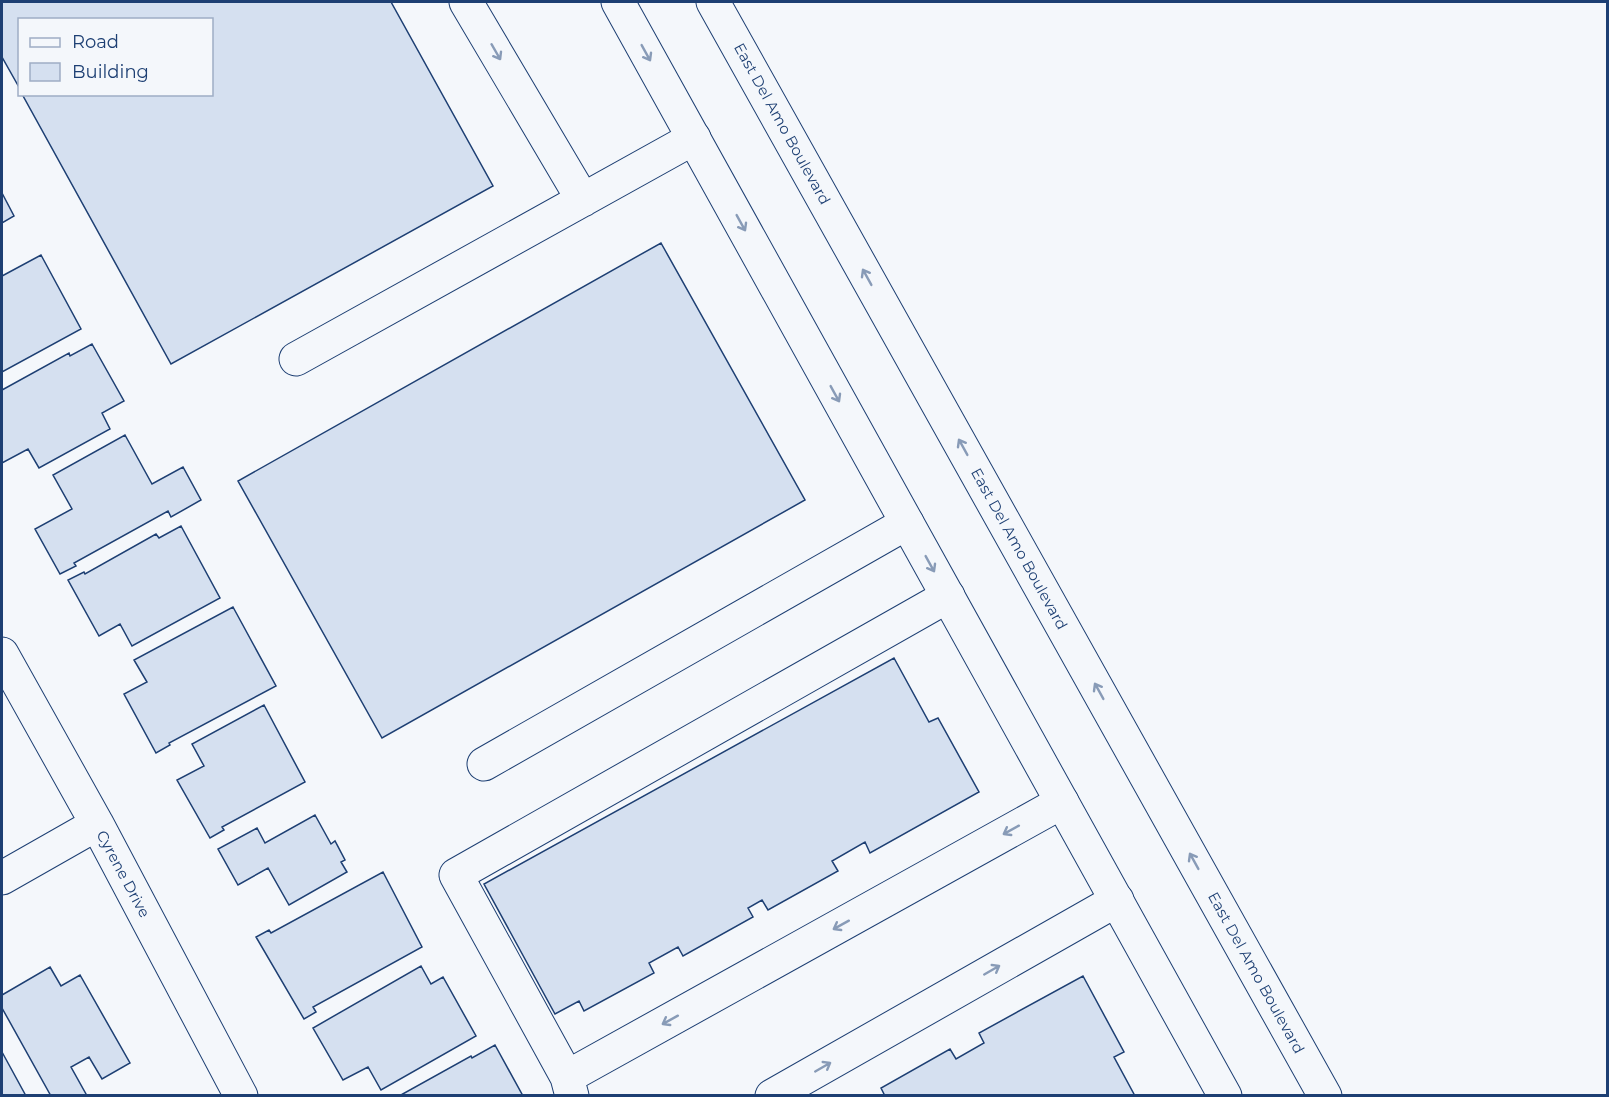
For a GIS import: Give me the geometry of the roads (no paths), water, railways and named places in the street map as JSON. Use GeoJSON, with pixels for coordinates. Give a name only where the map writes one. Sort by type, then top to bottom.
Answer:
{"type":"FeatureCollection","features":[{"type":"Feature","properties":{"kind":"main road"},"geometry":{"type":"LineString","coordinates":[[466,2],[583,200]]}},
{"type":"Feature","properties":{"kind":"main road"},"geometry":{"type":"LineString","coordinates":[[618,2],[1225,1095]]}},
{"type":"Feature","properties":{"kind":"main road","name":"East Del Amo Boulevard"},"geometry":{"type":"LineString","coordinates":[[713,2],[1325,1095]]}},
{"type":"Feature","properties":{"kind":"main road"},"geometry":{"type":"LineString","coordinates":[[296,359],[694,138]]}},
{"type":"Feature","properties":{"kind":"main road"},"geometry":{"type":"LineString","coordinates":[[484,764],[907,523]]}},
{"type":"Feature","properties":{"kind":"main road"},"geometry":{"type":"LineString","coordinates":[[948,596],[456,875],[570,1086],[1062,802]]}},
{"type":"Feature","properties":{"kind":"main road","name":"Cyrene Drive"},"geometry":{"type":"LineString","coordinates":[[2,654],[97,824],[241,1095]]}},
{"type":"Feature","properties":{"kind":"main road"},"geometry":{"type":"LineString","coordinates":[[2,878],[97,824]]}},
{"type":"Feature","properties":{"kind":"main road"},"geometry":{"type":"LineString","coordinates":[[772,1095],[1117,900]]}}]}
